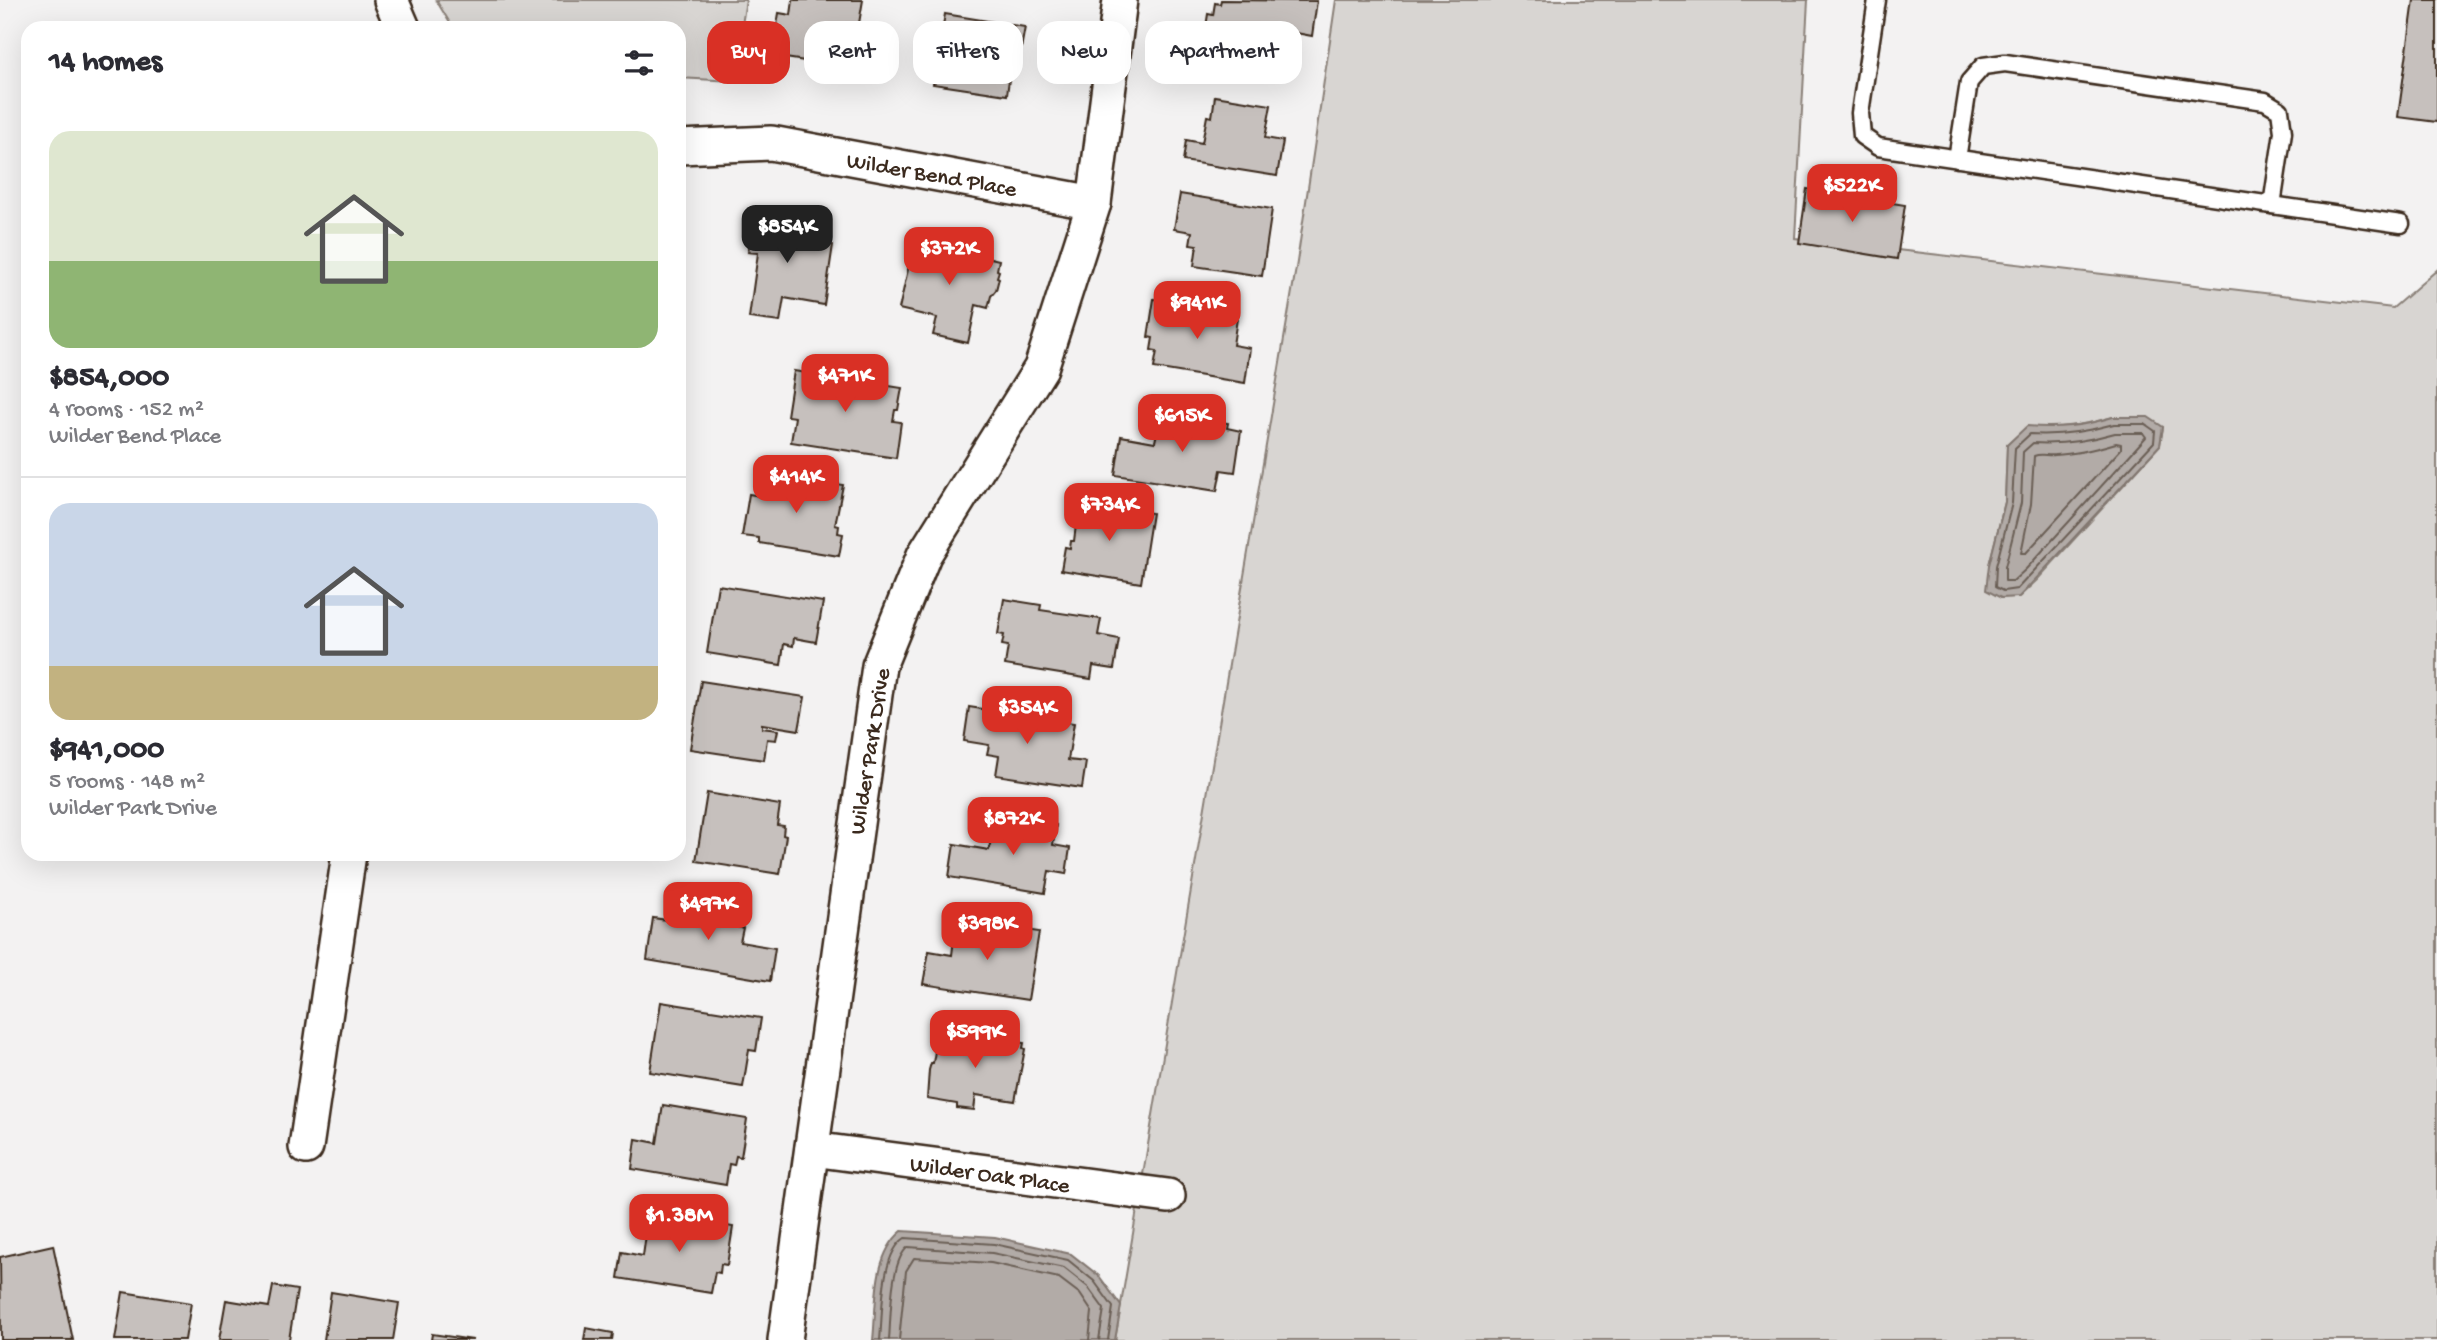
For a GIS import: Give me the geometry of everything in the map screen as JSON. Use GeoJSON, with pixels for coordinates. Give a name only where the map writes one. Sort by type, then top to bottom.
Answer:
{"type":"FeatureCollection","features":[{"type":"Feature","properties":{"kind":"street"},"geometry":{"type":"LineString","coordinates":[[391,0],[400,21]]}},
{"type":"Feature","properties":{"kind":"street","name":"Wilder Park Drive"},"geometry":{"type":"LineString","coordinates":[[785,1340],[879,666],[924,555],[1041,368],[1094,203],[1120,0]]}},
{"type":"Feature","properties":{"kind":"street","name":"Wilder Bend Place"},"geometry":{"type":"LineString","coordinates":[[686,147],[771,143],[1094,203]]}},
{"type":"Feature","properties":{"kind":"street"},"geometry":{"type":"LineString","coordinates":[[306,1147],[348,861]]}},
{"type":"Feature","properties":{"kind":"street","name":"Wilder Oak Place"},"geometry":{"type":"LineString","coordinates":[[812,1149],[1168,1196]]}},
{"type":"Feature","properties":{"kind":"lane"},"geometry":{"type":"LineString","coordinates":[[1877,0],[1860,113],[1862,136],[1878,147],[2401,224]]}},
{"type":"Feature","properties":{"kind":"lane"},"geometry":{"type":"LineString","coordinates":[[1957,159],[1969,82],[1983,66],[2005,63],[2265,101],[2280,110],[2283,132],[2272,205]]}},
{"type":"Feature","properties":{"kind":"shaded area"},"geometry":{"type":"Polygon","coordinates":[[[436,0],[746,0],[743,21],[707,21],[707,80],[686,78],[686,21],[449,21],[436,0]]]}},
{"type":"Feature","properties":{"kind":"shaded area"},"geometry":{"type":"Polygon","coordinates":[[[1336,0],[1808,0],[1795,238],[2393,308],[2437,270],[2437,1340],[1115,1340],[1297,262],[1336,0]],[[2113,417],[2070,426],[2027,427],[2007,445],[2005,502],[1989,565],[2001,598],[2020,596],[2037,580],[2160,445],[2163,427],[2113,417]]]}},
{"type":"Feature","properties":{"kind":"water"},"geometry":{"type":"Polygon","coordinates":[[[2113,417],[2148,417],[2163,427],[2160,445],[2019,597],[2001,598],[1986,590],[1989,565],[2005,502],[2007,445],[2027,426],[2070,426],[2113,417]]]}},
{"type":"Feature","properties":{"kind":"water"},"geometry":{"type":"Polygon","coordinates":[[[902,1231],[995,1237],[1071,1254],[1099,1276],[1121,1306],[1115,1340],[873,1340],[881,1267],[892,1241],[902,1231]]]}},
{"type":"Feature","properties":{"kind":"building"},"geometry":{"type":"Polygon","coordinates":[[[793,0],[863,0],[859,21],[804,21],[804,61],[790,59],[790,21],[778,21],[779,13],[791,15],[793,0]]]}},
{"type":"Feature","properties":{"kind":"building"},"geometry":{"type":"Polygon","coordinates":[[[1221,0],[1317,1],[1312,36],[1302,34],[1302,21],[1207,21],[1208,14],[1213,15],[1215,3],[1220,4],[1221,0]]]}},
{"type":"Feature","properties":{"kind":"building"},"geometry":{"type":"Polygon","coordinates":[[[2414,0],[2437,0],[2437,122],[2398,117],[2414,0]]]}},
{"type":"Feature","properties":{"kind":"building"},"geometry":{"type":"Polygon","coordinates":[[[945,14],[988,21],[944,21],[945,14]]]}},
{"type":"Feature","properties":{"kind":"building"},"geometry":{"type":"Polygon","coordinates":[[[933,84],[1008,84],[1007,95],[933,84]]]}},
{"type":"Feature","properties":{"kind":"building"},"geometry":{"type":"Polygon","coordinates":[[[1215,96],[1271,105],[1265,138],[1283,141],[1277,176],[1183,161],[1186,140],[1202,143],[1207,116],[1212,117],[1215,96]]]}},
{"type":"Feature","properties":{"kind":"building"},"geometry":{"type":"Polygon","coordinates":[[[1807,189],[1905,205],[1897,259],[1799,243],[1807,189]]]}},
{"type":"Feature","properties":{"kind":"building"},"geometry":{"type":"Polygon","coordinates":[[[1180,194],[1272,209],[1262,276],[1194,266],[1197,245],[1190,244],[1192,232],[1174,229],[1180,194]]]}},
{"type":"Feature","properties":{"kind":"building"},"geometry":{"type":"Polygon","coordinates":[[[755,211],[788,216],[787,220],[819,225],[816,242],[833,245],[824,305],[784,298],[780,322],[749,318],[758,253],[748,252],[755,211]]]}},
{"type":"Feature","properties":{"kind":"building"},"geometry":{"type":"Polygon","coordinates":[[[919,238],[971,249],[970,253],[999,260],[996,290],[991,296],[988,308],[976,305],[968,343],[933,335],[937,318],[899,309],[912,252],[916,253],[919,238]]]}},
{"type":"Feature","properties":{"kind":"building"},"geometry":{"type":"Polygon","coordinates":[[[1154,299],[1238,312],[1233,345],[1250,348],[1245,383],[1154,368],[1157,351],[1151,350],[1153,338],[1148,337],[1154,299]]]}},
{"type":"Feature","properties":{"kind":"building"},"geometry":{"type":"Polygon","coordinates":[[[794,371],[902,388],[893,421],[901,422],[896,458],[791,442],[795,417],[787,416],[794,371]]]}},
{"type":"Feature","properties":{"kind":"building"},"geometry":{"type":"Polygon","coordinates":[[[1168,414],[1228,423],[1227,428],[1241,431],[1235,472],[1221,470],[1217,491],[1115,475],[1121,436],[1155,442],[1157,432],[1165,433],[1168,414]]]}},
{"type":"Feature","properties":{"kind":"building"},"geometry":{"type":"Polygon","coordinates":[[[770,474],[843,485],[835,525],[839,526],[838,533],[843,534],[839,556],[759,543],[759,538],[742,536],[749,494],[766,497],[770,474]]]}},
{"type":"Feature","properties":{"kind":"building"},"geometry":{"type":"Polygon","coordinates":[[[1079,501],[1152,513],[1141,583],[1061,570],[1065,547],[1070,548],[1071,541],[1074,541],[1079,501]]]}},
{"type":"Feature","properties":{"kind":"building"},"geometry":{"type":"Polygon","coordinates":[[[718,585],[823,602],[816,642],[794,638],[793,646],[784,644],[781,665],[707,653],[718,585]]]}},
{"type":"Feature","properties":{"kind":"building"},"geometry":{"type":"Polygon","coordinates":[[[1004,599],[1041,605],[1040,610],[1101,619],[1098,635],[1119,639],[1114,669],[1093,666],[1091,679],[1005,665],[1008,646],[1002,645],[1004,635],[998,634],[1004,599]]]}},
{"type":"Feature","properties":{"kind":"building"},"geometry":{"type":"Polygon","coordinates":[[[701,681],[805,697],[799,730],[762,724],[762,728],[778,730],[776,740],[767,739],[764,760],[690,749],[701,681]]]}},
{"type":"Feature","properties":{"kind":"building"},"geometry":{"type":"Polygon","coordinates":[[[969,707],[1074,723],[1068,760],[1086,762],[1082,788],[996,775],[999,756],[987,754],[989,745],[964,741],[969,707]]]}},
{"type":"Feature","properties":{"kind":"building"},"geometry":{"type":"Polygon","coordinates":[[[707,793],[780,805],[777,825],[784,826],[783,835],[786,836],[780,874],[696,861],[707,793]]]}},
{"type":"Feature","properties":{"kind":"building"},"geometry":{"type":"Polygon","coordinates":[[[1000,816],[1056,825],[1053,845],[1070,848],[1066,874],[1049,871],[1045,893],[949,877],[954,844],[989,850],[992,832],[997,833],[1000,816]]]}},
{"type":"Feature","properties":{"kind":"building"},"geometry":{"type":"Polygon","coordinates":[[[678,897],[734,906],[730,926],[743,928],[740,942],[775,948],[770,981],[647,960],[653,918],[674,921],[678,897]]]}},
{"type":"Feature","properties":{"kind":"building"},"geometry":{"type":"Polygon","coordinates":[[[966,921],[1039,932],[1028,1000],[923,984],[929,951],[952,955],[954,939],[963,940],[966,921]]]}},
{"type":"Feature","properties":{"kind":"building"},"geometry":{"type":"Polygon","coordinates":[[[661,1002],[761,1018],[756,1051],[749,1050],[743,1087],[650,1072],[661,1002]]]}},
{"type":"Feature","properties":{"kind":"building"},"geometry":{"type":"Polygon","coordinates":[[[950,1032],[1024,1043],[1015,1101],[976,1095],[974,1110],[927,1099],[929,1070],[935,1051],[947,1052],[950,1032]]]}},
{"type":"Feature","properties":{"kind":"building"},"geometry":{"type":"Polygon","coordinates":[[[663,1105],[747,1119],[741,1157],[736,1156],[734,1165],[729,1164],[726,1185],[632,1169],[636,1139],[657,1143],[663,1105]]]}},
{"type":"Feature","properties":{"kind":"building"},"geometry":{"type":"Polygon","coordinates":[[[649,1213],[733,1227],[727,1265],[721,1264],[720,1273],[715,1272],[711,1293],[618,1278],[622,1252],[643,1256],[649,1213]]]}},
{"type":"Feature","properties":{"kind":"building"},"geometry":{"type":"Polygon","coordinates":[[[53,1245],[73,1340],[1,1340],[0,1257],[53,1245]]]}},
{"type":"Feature","properties":{"kind":"building"},"geometry":{"type":"Polygon","coordinates":[[[273,1286],[297,1290],[289,1340],[219,1340],[226,1300],[269,1307],[273,1286]]]}},
{"type":"Feature","properties":{"kind":"building"},"geometry":{"type":"Polygon","coordinates":[[[123,1292],[191,1303],[185,1340],[115,1340],[123,1292]]]}},
{"type":"Feature","properties":{"kind":"building"},"geometry":{"type":"Polygon","coordinates":[[[331,1292],[399,1303],[393,1340],[324,1340],[331,1292]]]}},
{"type":"Feature","properties":{"kind":"building"},"geometry":{"type":"Polygon","coordinates":[[[586,1328],[613,1333],[612,1340],[584,1340],[586,1328]]]}},
{"type":"Feature","properties":{"kind":"building"},"geometry":{"type":"Polygon","coordinates":[[[432,1334],[473,1340],[431,1340],[432,1334]]]}}]}
